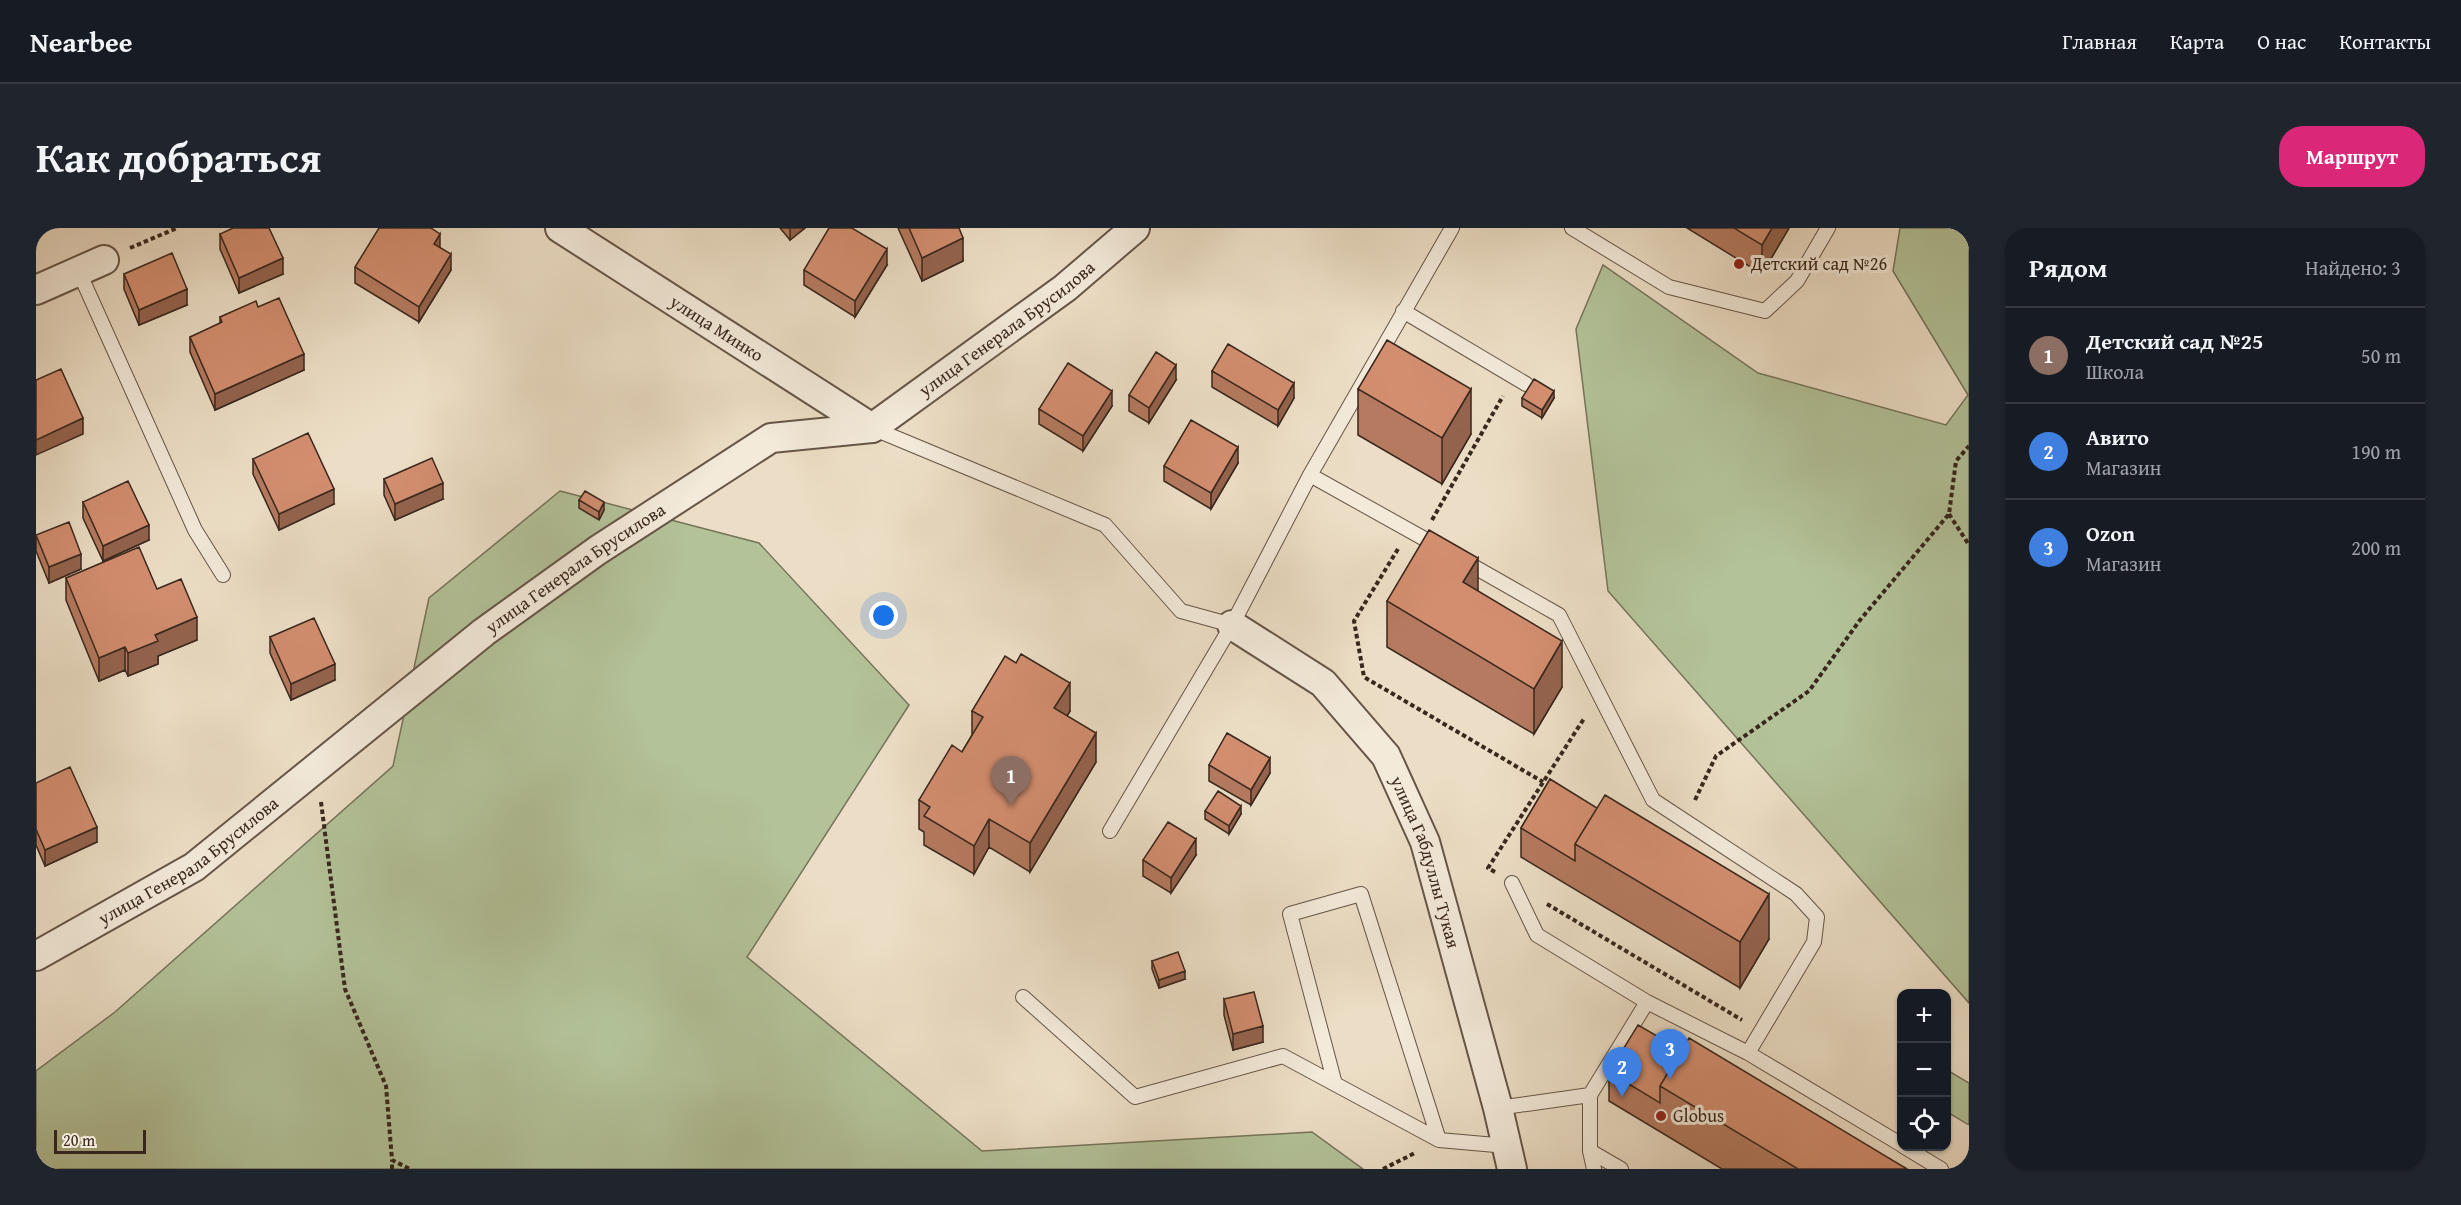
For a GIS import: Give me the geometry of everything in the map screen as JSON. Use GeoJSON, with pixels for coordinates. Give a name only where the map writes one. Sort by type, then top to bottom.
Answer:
{"type":"FeatureCollection","features":[{"type":"Feature","properties":{"kind":"street","name":"улица Минко"},"geometry":{"type":"LineString","coordinates":[[560,228],[872,428]]}},
{"type":"Feature","properties":{"kind":"street","name":"улица Генерала Брусилова"},"geometry":{"type":"LineString","coordinates":[[36,956],[194,867],[484,632],[598,550],[771,438],[872,428],[1065,288],[1135,228]]}},
{"type":"Feature","properties":{"kind":"street"},"geometry":{"type":"LineString","coordinates":[[36,291],[104,260]]}},
{"type":"Feature","properties":{"kind":"street","name":"улица Габдуллы Тукая"},"geometry":{"type":"LineString","coordinates":[[1232,625],[1323,683],[1386,756],[1425,842],[1498,1108],[1509,1157]]}},
{"type":"Feature","properties":{"kind":"lane"},"geometry":{"type":"LineString","coordinates":[[1110,831],[1232,625],[1310,475],[1452,228]]}},
{"type":"Feature","properties":{"kind":"lane"},"geometry":{"type":"LineString","coordinates":[[1572,228],[1669,287],[1765,311],[1797,281],[1828,228]]}},
{"type":"Feature","properties":{"kind":"lane"},"geometry":{"type":"LineString","coordinates":[[79,272],[195,530],[224,575]]}},
{"type":"Feature","properties":{"kind":"lane"},"geometry":{"type":"LineString","coordinates":[[1403,311],[1520,380]]}},
{"type":"Feature","properties":{"kind":"lane"},"geometry":{"type":"LineString","coordinates":[[872,428],[1106,525],[1181,611],[1232,625]]}},
{"type":"Feature","properties":{"kind":"lane"},"geometry":{"type":"LineString","coordinates":[[1310,475],[1559,615],[1653,800],[1684,823],[1796,894],[1817,917],[1814,942],[1748,1053]]}},
{"type":"Feature","properties":{"kind":"lane"},"geometry":{"type":"LineString","coordinates":[[1512,883],[1537,935],[1647,1002],[1748,1053],[1897,1142]]}},
{"type":"Feature","properties":{"kind":"lane"},"geometry":{"type":"LineString","coordinates":[[1335,1084],[1290,914],[1361,894],[1438,1140]]}},
{"type":"Feature","properties":{"kind":"lane"},"geometry":{"type":"LineString","coordinates":[[1023,997],[1136,1097],[1283,1056],[1438,1140],[1509,1157]]}},
{"type":"Feature","properties":{"kind":"lane"},"geometry":{"type":"LineString","coordinates":[[1594,1169],[1590,1151],[1590,1095],[1647,1002]]}},
{"type":"Feature","properties":{"kind":"lane"},"geometry":{"type":"LineString","coordinates":[[1498,1108],[1590,1095]]}},
{"type":"Feature","properties":{"kind":"lane"},"geometry":{"type":"LineString","coordinates":[[1590,1151],[1621,1169]]}},
{"type":"Feature","properties":{"kind":"lane"},"geometry":{"type":"LineString","coordinates":[[1911,1151],[1941,1169]]}},
{"type":"Feature","properties":{"kind":"path"},"geometry":{"type":"LineString","coordinates":[[104,260],[177,228]]}},
{"type":"Feature","properties":{"kind":"path"},"geometry":{"type":"LineString","coordinates":[[1520,380],[1354,621],[1364,677],[1543,782]]}},
{"type":"Feature","properties":{"kind":"path"},"geometry":{"type":"LineString","coordinates":[[1684,823],[1716,756],[1809,690],[1860,620],[1948,514],[1956,460],[1969,446]]}},
{"type":"Feature","properties":{"kind":"path"},"geometry":{"type":"LineString","coordinates":[[1948,514],[1969,545]]}},
{"type":"Feature","properties":{"kind":"path"},"geometry":{"type":"LineString","coordinates":[[1600,694],[1488,868],[1761,1032]]}},
{"type":"Feature","properties":{"kind":"path"},"geometry":{"type":"LineString","coordinates":[[317,768],[345,989],[386,1086],[392,1169]]}},
{"type":"Feature","properties":{"kind":"path"},"geometry":{"type":"LineString","coordinates":[[1383,1169],[1438,1140]]}},
{"type":"Feature","properties":{"kind":"path"},"geometry":{"type":"LineString","coordinates":[[392,1160],[410,1169]]}},
{"type":"Feature","properties":{"kind":"green space"},"geometry":{"type":"Polygon","coordinates":[[[1900,228],[1969,228],[1969,1003],[1608,591],[1576,329],[1603,265],[1758,373],[1946,425],[1968,395],[1893,271],[1900,228]]]}},
{"type":"Feature","properties":{"kind":"green space"},"geometry":{"type":"Polygon","coordinates":[[[560,491],[759,543],[909,705],[747,957],[982,1151],[1312,1132],[1363,1169],[36,1169],[36,1071],[115,1012],[393,766],[429,598],[560,491]]]}},
{"type":"Feature","properties":{"kind":"green space"},"geometry":{"type":"Polygon","coordinates":[[[1951,1072],[1969,1083],[1969,1125],[1951,1114],[1951,1072]]]}},
{"type":"Feature","properties":{"kind":"building"},"geometry":{"type":"Polygon","coordinates":[[[233,228],[269,228],[283,258],[239,278],[220,234],[233,228]]]}},
{"type":"Feature","properties":{"kind":"building"},"geometry":{"type":"Polygon","coordinates":[[[379,228],[431,228],[440,234],[434,244],[451,254],[419,307],[355,267],[379,228]]]}},
{"type":"Feature","properties":{"kind":"building"},"geometry":{"type":"Polygon","coordinates":[[[829,228],[852,228],[887,249],[855,301],[804,270],[829,228]]]}},
{"type":"Feature","properties":{"kind":"building"},"geometry":{"type":"Polygon","coordinates":[[[909,228],[959,228],[963,238],[922,258],[909,228]]]}},
{"type":"Feature","properties":{"kind":"building"},"geometry":{"type":"Polygon","coordinates":[[[1734,228],[1772,228],[1762,245],[1734,228]]]}},
{"type":"Feature","properties":{"kind":"building"},"geometry":{"type":"Polygon","coordinates":[[[172,253],[187,289],[139,310],[124,274],[172,253]]]}},
{"type":"Feature","properties":{"kind":"building"},"geometry":{"type":"Polygon","coordinates":[[[279,298],[304,354],[215,394],[190,337],[222,322],[220,317],[256,301],[258,307],[279,298]]]}},
{"type":"Feature","properties":{"kind":"building"},"geometry":{"type":"Polygon","coordinates":[[[1387,340],[1471,389],[1442,438],[1358,389],[1387,340]]]}},
{"type":"Feature","properties":{"kind":"building"},"geometry":{"type":"Polygon","coordinates":[[[1228,344],[1294,383],[1278,410],[1212,371],[1228,344]]]}},
{"type":"Feature","properties":{"kind":"building"},"geometry":{"type":"Polygon","coordinates":[[[1156,352],[1176,365],[1149,408],[1129,395],[1156,352]]]}},
{"type":"Feature","properties":{"kind":"building"},"geometry":{"type":"Polygon","coordinates":[[[1068,363],[1112,391],[1083,436],[1039,409],[1068,363]]]}},
{"type":"Feature","properties":{"kind":"building"},"geometry":{"type":"Polygon","coordinates":[[[61,369],[83,418],[36,440],[36,380],[61,369]]]}},
{"type":"Feature","properties":{"kind":"building"},"geometry":{"type":"Polygon","coordinates":[[[1534,379],[1554,391],[1542,410],[1522,398],[1534,379]]]}},
{"type":"Feature","properties":{"kind":"building"},"geometry":{"type":"Polygon","coordinates":[[[1191,420],[1238,447],[1211,493],[1164,466],[1191,420]]]}},
{"type":"Feature","properties":{"kind":"building"},"geometry":{"type":"Polygon","coordinates":[[[308,433],[334,489],[279,514],[253,459],[308,433]]]}},
{"type":"Feature","properties":{"kind":"building"},"geometry":{"type":"Polygon","coordinates":[[[432,458],[443,483],[395,504],[384,479],[432,458]]]}},
{"type":"Feature","properties":{"kind":"building"},"geometry":{"type":"Polygon","coordinates":[[[128,481],[149,525],[103,546],[83,502],[128,481]]]}},
{"type":"Feature","properties":{"kind":"building"},"geometry":{"type":"Polygon","coordinates":[[[585,491],[604,502],[599,512],[579,500],[585,491]]]}},
{"type":"Feature","properties":{"kind":"building"},"geometry":{"type":"Polygon","coordinates":[[[69,522],[81,554],[49,567],[36,535],[69,522]]]}},
{"type":"Feature","properties":{"kind":"building"},"geometry":{"type":"Polygon","coordinates":[[[1429,530],[1478,558],[1463,582],[1562,641],[1534,689],[1387,601],[1429,530]]]}},
{"type":"Feature","properties":{"kind":"building"},"geometry":{"type":"Polygon","coordinates":[[[139,547],[157,589],[181,579],[197,617],[155,635],[158,641],[128,653],[125,647],[99,658],[66,578],[139,547]]]}},
{"type":"Feature","properties":{"kind":"building"},"geometry":{"type":"Polygon","coordinates":[[[314,618],[335,664],[291,684],[270,637],[314,618]]]}},
{"type":"Feature","properties":{"kind":"building"},"geometry":{"type":"Polygon","coordinates":[[[1021,654],[1070,683],[1054,708],[1096,733],[1030,843],[989,819],[974,846],[924,816],[930,807],[919,800],[952,745],[962,752],[983,717],[972,711],[1005,656],[1016,663],[1021,654]]]}},
{"type":"Feature","properties":{"kind":"building"},"geometry":{"type":"Polygon","coordinates":[[[1227,733],[1270,758],[1251,790],[1209,765],[1227,733]]]}},
{"type":"Feature","properties":{"kind":"building"},"geometry":{"type":"Polygon","coordinates":[[[70,767],[97,827],[45,850],[36,829],[36,783],[70,767]]]}},
{"type":"Feature","properties":{"kind":"building"},"geometry":{"type":"Polygon","coordinates":[[[1550,779],[1597,808],[1575,844],[1575,861],[1521,828],[1550,779]]]}},
{"type":"Feature","properties":{"kind":"building"},"geometry":{"type":"Polygon","coordinates":[[[1218,791],[1241,806],[1229,826],[1205,811],[1218,791]]]}},
{"type":"Feature","properties":{"kind":"building"},"geometry":{"type":"Polygon","coordinates":[[[1605,795],[1769,894],[1740,942],[1575,844],[1605,795]]]}},
{"type":"Feature","properties":{"kind":"building"},"geometry":{"type":"Polygon","coordinates":[[[1168,822],[1196,839],[1171,878],[1143,860],[1168,822]]]}},
{"type":"Feature","properties":{"kind":"building"},"geometry":{"type":"Polygon","coordinates":[[[1178,952],[1185,971],[1159,980],[1152,961],[1178,952]]]}},
{"type":"Feature","properties":{"kind":"building"},"geometry":{"type":"Polygon","coordinates":[[[1254,992],[1263,1026],[1233,1034],[1224,999],[1254,992]]]}},
{"type":"Feature","properties":{"kind":"building"},"geometry":{"type":"Polygon","coordinates":[[[1638,1025],[1681,1050],[1660,1086],[1660,1103],[1609,1072],[1638,1025]]]}},
{"type":"Feature","properties":{"kind":"building"},"geometry":{"type":"Polygon","coordinates":[[[1689,1038],[1907,1169],[1798,1169],[1660,1086],[1689,1038]]]}},
{"type":"Feature","properties":{"kind":"place","name":"Детский сад №26"},"geometry":{"type":"Point","coordinates":[1739,264]}},
{"type":"Feature","properties":{"kind":"place","name":"Детский сад №25"},"geometry":{"type":"Point","coordinates":[1011,806]}},
{"type":"Feature","properties":{"kind":"place","name":"Ozon"},"geometry":{"type":"Point","coordinates":[1670,1079]}},
{"type":"Feature","properties":{"kind":"place","name":"Авито"},"geometry":{"type":"Point","coordinates":[1622,1097]}},
{"type":"Feature","properties":{"kind":"place","name":"Globus"},"geometry":{"type":"Point","coordinates":[1661,1116]}}]}
